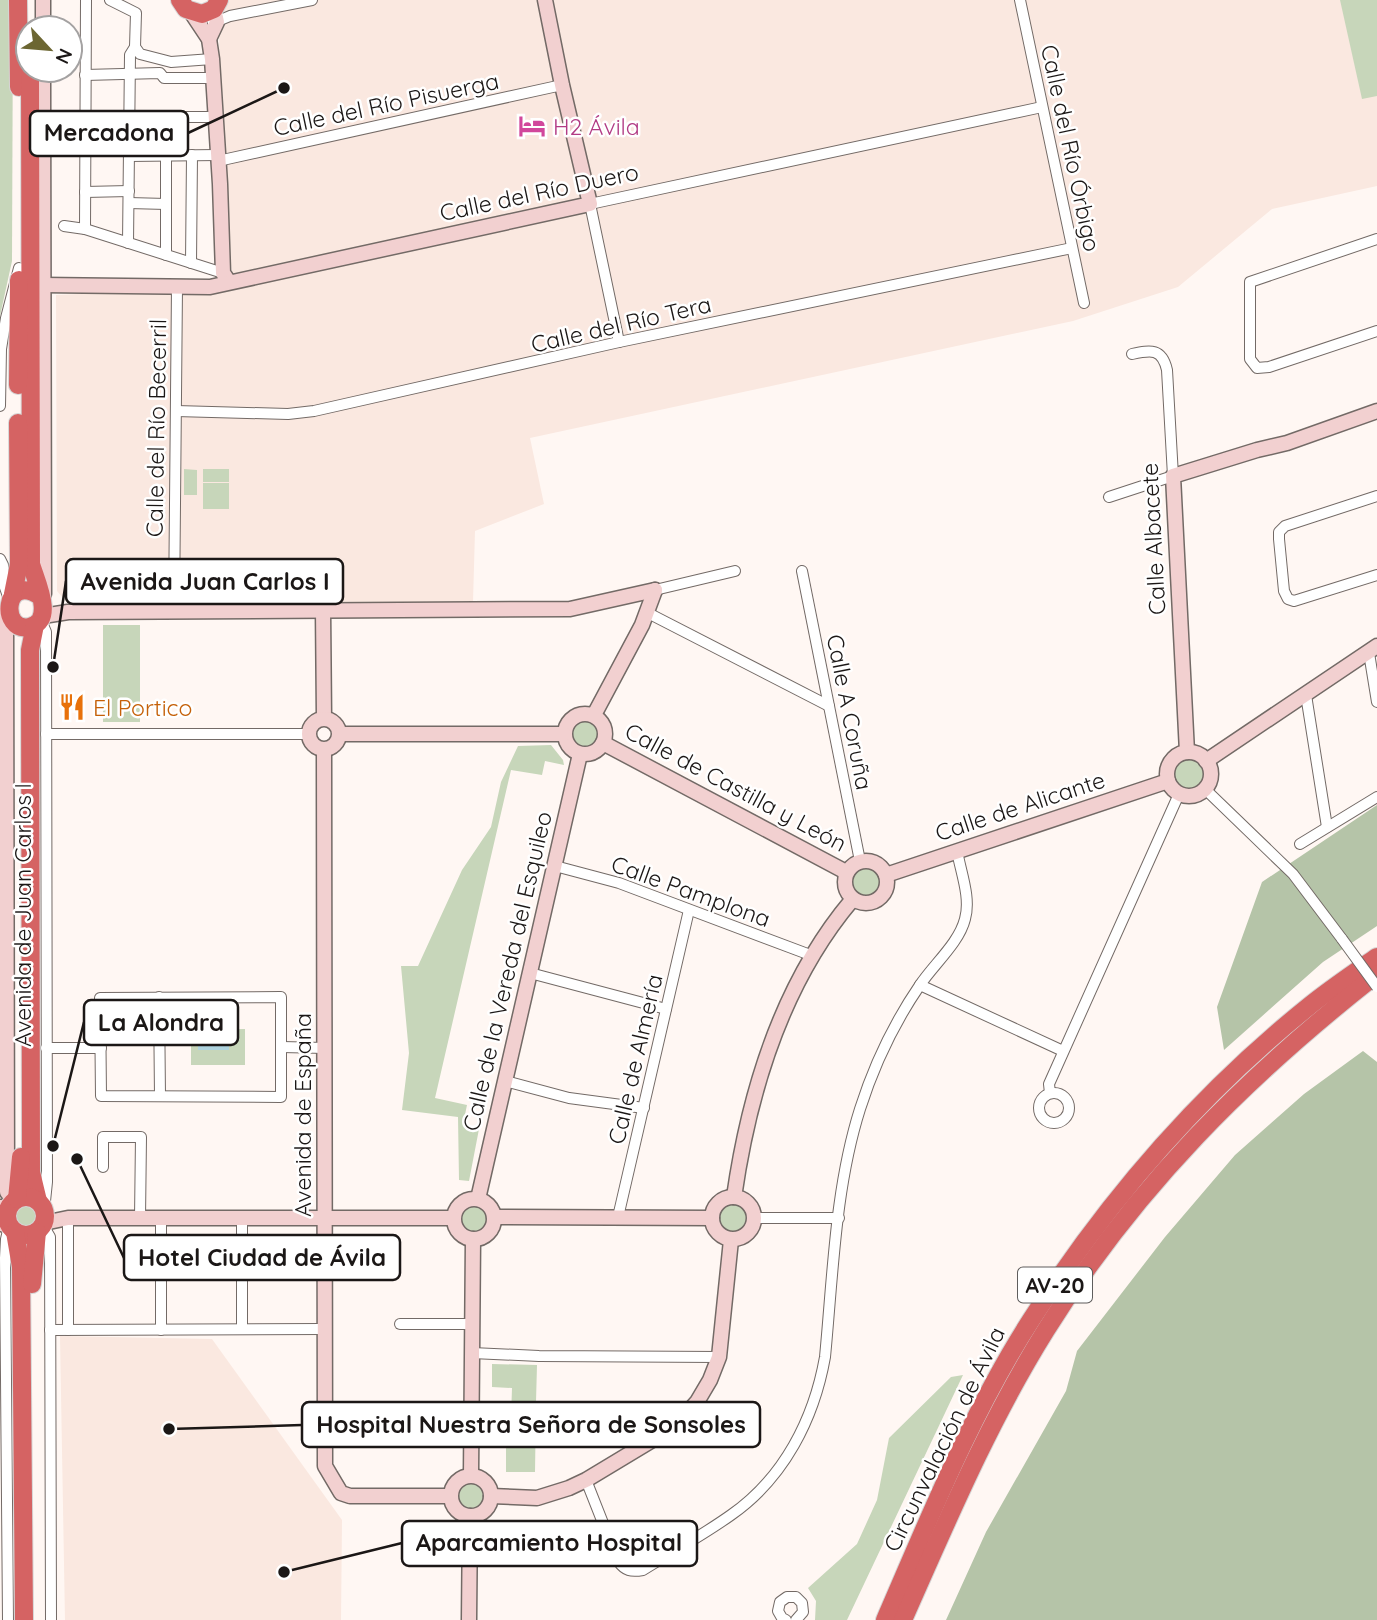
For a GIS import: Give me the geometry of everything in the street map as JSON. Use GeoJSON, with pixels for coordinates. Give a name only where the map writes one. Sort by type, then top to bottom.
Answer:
{"type":"FeatureCollection","features":[{"type":"Feature","properties":{"kind":"highway","name":"Avenida de Juan Carlos I"},"geometry":{"type":"LineString","coordinates":[[18,0],[19,564],[11,608],[19,650],[21,1158],[9,1215],[21,1267],[24,1620]]}},
{"type":"Feature","properties":{"kind":"highway","name":"Avenida de Juan Carlos I"},"geometry":{"type":"LineString","coordinates":[[30,84],[31,564],[41,611],[30,650],[31,1172],[42,1217],[32,1267],[34,1620]]}},
{"type":"Feature","properties":{"kind":"highway"},"geometry":{"type":"LineString","coordinates":[[22,590],[32,591],[41,611],[26,628],[11,608],[22,590]]}},
{"type":"Feature","properties":{"kind":"highway","name":"Circunvalación de Ávila"},"geometry":{"type":"LineString","coordinates":[[885,1620],[960,1452],[1000,1375],[1030,1321],[1096,1227],[1176,1132],[1227,1081],[1308,1007],[1377,957]]}},
{"type":"Feature","properties":{"kind":"highway","name":"Circunvalación de Ávila"},"geometry":{"type":"LineString","coordinates":[[903,1620],[948,1518],[1014,1384],[1046,1329],[1108,1240],[1189,1142],[1230,1100],[1318,1020],[1377,974]]}},
{"type":"Feature","properties":{"kind":"highway"},"geometry":{"type":"LineString","coordinates":[[28,1197],[42,1217],[22,1235],[9,1215],[28,1197]]}},
{"type":"Feature","properties":{"kind":"street"},"geometry":{"type":"LineString","coordinates":[[85,229],[87,0]]}},
{"type":"Feature","properties":{"kind":"street"},"geometry":{"type":"LineString","coordinates":[[110,0],[136,13],[135,47],[130,54],[128,243]]}},
{"type":"Feature","properties":{"kind":"street"},"geometry":{"type":"LineString","coordinates":[[64,226],[85,229],[191,263],[226,278],[212,60],[203,11],[230,16],[312,0]]}},
{"type":"Feature","properties":{"kind":"street"},"geometry":{"type":"LineString","coordinates":[[545,0],[619,342]]}},
{"type":"Feature","properties":{"kind":"street","name":"Calle del Río Órbigo"},"geometry":{"type":"LineString","coordinates":[[1020,0],[1084,303]]}},
{"type":"Feature","properties":{"kind":"street"},"geometry":{"type":"LineString","coordinates":[[135,47],[140,54],[172,62],[212,60]]}},
{"type":"Feature","properties":{"kind":"street"},"geometry":{"type":"LineString","coordinates":[[85,75],[160,73],[164,78],[213,78]]}},
{"type":"Feature","properties":{"kind":"street","name":"Avenida de Juan Carlos I"},"geometry":{"type":"LineString","coordinates":[[43,84],[41,611],[46,632],[47,1182],[42,1217],[50,1237],[51,1620]]}},
{"type":"Feature","properties":{"kind":"street","name":"Calle del Río Pisuerga"},"geometry":{"type":"LineString","coordinates":[[129,156],[192,155],[218,158],[562,85]]}},
{"type":"Feature","properties":{"kind":"street","name":"Calle del Río Duero"},"geometry":{"type":"LineString","coordinates":[[43,285],[210,287],[226,278],[590,204],[1042,107]]}},
{"type":"Feature","properties":{"kind":"street"},"geometry":{"type":"LineString","coordinates":[[130,117],[215,117]]}},
{"type":"Feature","properties":{"kind":"street"},"geometry":{"type":"LineString","coordinates":[[191,263],[192,155]]}},
{"type":"Feature","properties":{"kind":"street"},"geometry":{"type":"LineString","coordinates":[[166,156],[166,255]]}},
{"type":"Feature","properties":{"kind":"street"},"geometry":{"type":"LineString","coordinates":[[85,192],[129,191]]}},
{"type":"Feature","properties":{"kind":"street"},"geometry":{"type":"LineString","coordinates":[[128,204],[166,204]]}},
{"type":"Feature","properties":{"kind":"street"},"geometry":{"type":"LineString","coordinates":[[1377,239],[1250,282],[1250,359],[1257,368],[1269,368],[1377,331]]}},
{"type":"Feature","properties":{"kind":"street","name":"Calle del Río Tera"},"geometry":{"type":"LineString","coordinates":[[176,411],[288,414],[314,411],[619,342],[1072,248]]}},
{"type":"Feature","properties":{"kind":"street"},"geometry":{"type":"LineString","coordinates":[[0,406],[1,349],[19,268]]}},
{"type":"Feature","properties":{"kind":"street","name":"Calle del Río Becerril"},"geometry":{"type":"LineString","coordinates":[[174,611],[177,287]]}},
{"type":"Feature","properties":{"kind":"street","name":"Calle Albacete"},"geometry":{"type":"LineString","coordinates":[[1132,354],[1150,350],[1159,354],[1165,360],[1167,370],[1187,752]]}},
{"type":"Feature","properties":{"kind":"street"},"geometry":{"type":"LineString","coordinates":[[1110,497],[1377,413]]}},
{"type":"Feature","properties":{"kind":"street"},"geometry":{"type":"LineString","coordinates":[[1377,496],[1285,526],[1279,532],[1279,539],[1284,591],[1288,599],[1294,601],[1377,575]]}},
{"type":"Feature","properties":{"kind":"street"},"geometry":{"type":"LineString","coordinates":[[0,559],[3,582],[11,608]]}},
{"type":"Feature","properties":{"kind":"street"},"geometry":{"type":"LineString","coordinates":[[41,611],[570,609],[735,571]]}},
{"type":"Feature","properties":{"kind":"street","name":"Calle A Coruña"},"geometry":{"type":"LineString","coordinates":[[802,571],[860,861]]}},
{"type":"Feature","properties":{"kind":"street"},"geometry":{"type":"LineString","coordinates":[[594,715],[648,613],[655,590]]}},
{"type":"Feature","properties":{"kind":"street","name":"Avenida de Juan Carlos I"},"geometry":{"type":"LineString","coordinates":[[8,1620],[3,1457],[5,1258],[9,1215],[3,921],[3,718],[11,608]]}},
{"type":"Feature","properties":{"kind":"street"},"geometry":{"type":"LineString","coordinates":[[323,610],[324,718]]}},
{"type":"Feature","properties":{"kind":"street"},"geometry":{"type":"LineString","coordinates":[[648,613],[829,706]]}},
{"type":"Feature","properties":{"kind":"street"},"geometry":{"type":"LineString","coordinates":[[1206,761],[1373,650],[1377,702]]}},
{"type":"Feature","properties":{"kind":"street"},"geometry":{"type":"LineString","coordinates":[[1306,695],[1326,827]]}},
{"type":"Feature","properties":{"kind":"street"},"geometry":{"type":"LineString","coordinates":[[584,713],[594,715],[602,722],[606,732],[603,743],[598,750],[590,754],[580,754],[566,743],[564,734],[567,724],[574,716],[584,713]]}},
{"type":"Feature","properties":{"kind":"street"},"geometry":{"type":"LineString","coordinates":[[324,718],[335,722],[340,734],[335,745],[324,750],[313,745],[308,734],[313,723],[324,718]]}},
{"type":"Feature","properties":{"kind":"street"},"geometry":{"type":"LineString","coordinates":[[46,734],[308,734]]}},
{"type":"Feature","properties":{"kind":"street"},"geometry":{"type":"LineString","coordinates":[[340,734],[564,734]]}},
{"type":"Feature","properties":{"kind":"street","name":"Calle de Castilla y León"},"geometry":{"type":"LineString","coordinates":[[603,743],[846,872]]}},
{"type":"Feature","properties":{"kind":"street","name":"Avenida de España"},"geometry":{"type":"LineString","coordinates":[[324,750],[325,1466],[341,1493],[350,1496],[450,1496]]}},
{"type":"Feature","properties":{"kind":"street"},"geometry":{"type":"LineString","coordinates":[[1187,752],[1198,754],[1206,761],[1210,780],[1205,789],[1188,796],[1172,789],[1167,771],[1178,755],[1187,752]]}},
{"type":"Feature","properties":{"kind":"street","name":"Calle de la Vereda del Esquileo"},"geometry":{"type":"LineString","coordinates":[[478,1199],[580,754]]}},
{"type":"Feature","properties":{"kind":"street","name":"Calle de Alicante"},"geometry":{"type":"LineString","coordinates":[[886,875],[1168,781]]}},
{"type":"Feature","properties":{"kind":"street"},"geometry":{"type":"LineString","coordinates":[[1205,789],[1293,874],[1377,987]]}},
{"type":"Feature","properties":{"kind":"street"},"geometry":{"type":"LineString","coordinates":[[1050,1093],[1049,1084],[1063,1051],[1180,794]]}},
{"type":"Feature","properties":{"kind":"street"},"geometry":{"type":"LineString","coordinates":[[1300,844],[1377,797]]}},
{"type":"Feature","properties":{"kind":"street"},"geometry":{"type":"LineString","coordinates":[[586,1480],[618,1561],[623,1568],[633,1572],[643,1570],[731,1515],[769,1481],[801,1434],[820,1382],[825,1357],[839,1218],[850,1143],[885,1046],[920,985],[965,922],[966,893],[957,851]]}},
{"type":"Feature","properties":{"kind":"street"},"geometry":{"type":"LineString","coordinates":[[860,861],[871,861],[880,866],[886,875],[887,886],[883,896],[873,903],[862,904],[852,900],[846,892],[846,872],[860,861]]}},
{"type":"Feature","properties":{"kind":"street","name":"Calle Pamplona"},"geometry":{"type":"LineString","coordinates":[[555,866],[619,883],[813,957]]}},
{"type":"Feature","properties":{"kind":"street"},"geometry":{"type":"LineString","coordinates":[[734,1197],[745,1131],[767,1055],[813,957],[852,900]]}},
{"type":"Feature","properties":{"kind":"street","name":"Calle de Almería"},"geometry":{"type":"LineString","coordinates":[[618,1217],[690,910]]}},
{"type":"Feature","properties":{"kind":"street"},"geometry":{"type":"LineString","coordinates":[[530,973],[666,1010]]}},
{"type":"Feature","properties":{"kind":"street"},"geometry":{"type":"LineString","coordinates":[[920,985],[1063,1051]]}},
{"type":"Feature","properties":{"kind":"street"},"geometry":{"type":"LineString","coordinates":[[159,997],[160,1096]]}},
{"type":"Feature","properties":{"kind":"street"},"geometry":{"type":"LineString","coordinates":[[281,997],[282,1047],[281,1097],[101,1096],[100,998],[281,997]]}},
{"type":"Feature","properties":{"kind":"street"},"geometry":{"type":"LineString","coordinates":[[282,1047],[325,1048]]}},
{"type":"Feature","properties":{"kind":"street"},"geometry":{"type":"LineString","coordinates":[[46,1048],[101,1048]]}},
{"type":"Feature","properties":{"kind":"street"},"geometry":{"type":"LineString","coordinates":[[505,1081],[569,1098],[644,1108]]}},
{"type":"Feature","properties":{"kind":"street"},"geometry":{"type":"LineString","coordinates":[[103,1167],[103,1137],[141,1137],[140,1218]]}},
{"type":"Feature","properties":{"kind":"street"},"geometry":{"type":"LineString","coordinates":[[734,1197],[751,1208],[754,1218],[751,1229],[742,1237],[731,1240],[721,1236],[714,1228],[712,1218],[715,1207],[723,1199],[734,1197]]}},
{"type":"Feature","properties":{"kind":"street"},"geometry":{"type":"LineString","coordinates":[[466,1199],[486,1202],[494,1217],[492,1228],[484,1236],[473,1239],[463,1236],[456,1229],[453,1218],[457,1207],[466,1199]]}},
{"type":"Feature","properties":{"kind":"street"},"geometry":{"type":"LineString","coordinates":[[42,1217],[453,1218]]}},
{"type":"Feature","properties":{"kind":"street"},"geometry":{"type":"LineString","coordinates":[[68,1217],[68,1330]]}},
{"type":"Feature","properties":{"kind":"street"},"geometry":{"type":"LineString","coordinates":[[494,1217],[712,1218]]}},
{"type":"Feature","properties":{"kind":"street"},"geometry":{"type":"LineString","coordinates":[[161,1218],[161,1330]]}},
{"type":"Feature","properties":{"kind":"street"},"geometry":{"type":"LineString","coordinates":[[242,1218],[242,1329]]}},
{"type":"Feature","properties":{"kind":"street"},"geometry":{"type":"LineString","coordinates":[[754,1218],[839,1218]]}},
{"type":"Feature","properties":{"kind":"street"},"geometry":{"type":"LineString","coordinates":[[471,1475],[473,1239]]}},
{"type":"Feature","properties":{"kind":"street"},"geometry":{"type":"LineString","coordinates":[[491,1496],[537,1498],[586,1480],[680,1421],[697,1402],[719,1357],[731,1240]]}},
{"type":"Feature","properties":{"kind":"street"},"geometry":{"type":"LineString","coordinates":[[400,1324],[472,1324]]}},
{"type":"Feature","properties":{"kind":"street"},"geometry":{"type":"LineString","coordinates":[[50,1330],[325,1329]]}},
{"type":"Feature","properties":{"kind":"street"},"geometry":{"type":"LineString","coordinates":[[472,1353],[719,1357]]}},
{"type":"Feature","properties":{"kind":"street"},"geometry":{"type":"LineString","coordinates":[[471,1475],[481,1478],[489,1486],[491,1496],[488,1506],[481,1514],[470,1517],[460,1514],[453,1506],[450,1496],[453,1486],[461,1478],[471,1475]]}},
{"type":"Feature","properties":{"kind":"street"},"geometry":{"type":"LineString","coordinates":[[469,1620],[470,1517]]}},
{"type":"Feature","properties":{"kind":"street"},"geometry":{"type":"LineString","coordinates":[[783,1619],[778,1611],[780,1602],[787,1597],[796,1597],[802,1603],[803,1612],[796,1620]]}},
{"type":"Feature","properties":{"kind":"shaded area"},"geometry":{"type":"Polygon","coordinates":[[[219,0],[1377,0],[1377,186],[1272,209],[1178,287],[1073,321],[530,438],[544,504],[475,531],[473,602],[69,605],[57,591],[56,295],[233,287],[220,144],[219,0]]]}},
{"type":"Feature","properties":{"kind":"shaded area"},"geometry":{"type":"Polygon","coordinates":[[[60,1336],[212,1339],[342,1520],[341,1620],[65,1620],[60,1336]]]}},
{"type":"Feature","properties":{"kind":"green space"},"geometry":{"type":"Polygon","coordinates":[[[0,0],[11,0],[13,8],[12,261],[0,316],[0,0]]]}},
{"type":"Feature","properties":{"kind":"green space"},"geometry":{"type":"Polygon","coordinates":[[[1340,0],[1377,0],[1377,96],[1362,99],[1340,0]]]}},
{"type":"Feature","properties":{"kind":"green space"},"geometry":{"type":"Polygon","coordinates":[[[184,469],[197,470],[197,495],[184,495],[184,469]]]}},
{"type":"Feature","properties":{"kind":"green space"},"geometry":{"type":"Polygon","coordinates":[[[203,469],[229,469],[229,482],[203,482],[203,469]]]}},
{"type":"Feature","properties":{"kind":"green space"},"geometry":{"type":"Polygon","coordinates":[[[203,483],[229,483],[229,509],[203,509],[203,483]]]}},
{"type":"Feature","properties":{"kind":"green space"},"geometry":{"type":"Polygon","coordinates":[[[103,625],[140,625],[140,722],[103,722],[103,625]]]}},
{"type":"Feature","properties":{"kind":"green space"},"geometry":{"type":"Polygon","coordinates":[[[585,718],[596,723],[601,734],[596,745],[585,750],[574,745],[569,734],[574,723],[585,718]]]}},
{"type":"Feature","properties":{"kind":"green space"},"geometry":{"type":"Polygon","coordinates":[[[551,745],[564,765],[545,761],[542,775],[511,770],[435,1098],[467,1105],[463,1124],[479,1129],[469,1181],[459,1180],[458,1117],[402,1110],[409,1053],[401,966],[418,966],[462,870],[491,827],[501,782],[518,746],[551,745]]]}},
{"type":"Feature","properties":{"kind":"green space"},"geometry":{"type":"Polygon","coordinates":[[[1189,757],[1201,762],[1206,774],[1201,786],[1189,791],[1177,786],[1172,774],[1177,762],[1189,757]]]}},
{"type":"Feature","properties":{"kind":"green space"},"geometry":{"type":"Polygon","coordinates":[[[1377,805],[1377,926],[1323,962],[1224,1050],[1217,1007],[1262,882],[1377,805]]]}},
{"type":"Feature","properties":{"kind":"green space"},"geometry":{"type":"Polygon","coordinates":[[[866,866],[877,871],[882,882],[877,893],[866,898],[855,893],[850,882],[855,871],[866,866]]]}},
{"type":"Feature","properties":{"kind":"green space"},"geometry":{"type":"Polygon","coordinates":[[[245,1029],[245,1065],[191,1065],[191,1030],[245,1029]]]}},
{"type":"Feature","properties":{"kind":"green space"},"geometry":{"type":"Polygon","coordinates":[[[1363,1051],[1377,1062],[1377,1620],[946,1620],[986,1532],[1066,1391],[1077,1351],[1165,1237],[1235,1155],[1304,1094],[1363,1051]]]}},
{"type":"Feature","properties":{"kind":"green space"},"geometry":{"type":"Polygon","coordinates":[[[474,1202],[485,1207],[490,1218],[485,1229],[474,1234],[463,1229],[458,1218],[463,1207],[474,1202]]]}},
{"type":"Feature","properties":{"kind":"green space"},"geometry":{"type":"Polygon","coordinates":[[[733,1203],[744,1208],[749,1219],[744,1230],[733,1235],[722,1230],[717,1219],[722,1208],[733,1203]]]}},
{"type":"Feature","properties":{"kind":"green space"},"geometry":{"type":"Polygon","coordinates":[[[26,1204],[37,1211],[38,1216],[31,1227],[26,1228],[15,1221],[14,1216],[21,1205],[26,1204]]]}},
{"type":"Feature","properties":{"kind":"green space"},"geometry":{"type":"Polygon","coordinates":[[[492,1364],[537,1365],[536,1402],[513,1403],[536,1404],[535,1472],[506,1472],[506,1418],[511,1417],[512,1388],[492,1387],[492,1364]]]}},
{"type":"Feature","properties":{"kind":"green space"},"geometry":{"type":"Polygon","coordinates":[[[963,1375],[847,1620],[815,1620],[816,1601],[808,1588],[857,1544],[877,1500],[889,1438],[951,1377],[963,1375]]]}},
{"type":"Feature","properties":{"kind":"green space"},"geometry":{"type":"Polygon","coordinates":[[[471,1480],[482,1485],[487,1496],[482,1507],[471,1512],[460,1507],[455,1496],[460,1485],[471,1480]]]}},
{"type":"Feature","properties":{"kind":"water"},"geometry":{"type":"Polygon","coordinates":[[[198,1036],[229,1036],[229,1050],[198,1050],[198,1036]]]}},
{"type":"Feature","properties":{"kind":"place","name":"Mercadona"},"geometry":{"type":"Point","coordinates":[284,88]}},
{"type":"Feature","properties":{"kind":"place","name":"H2 Ávila"},"geometry":{"type":"Point","coordinates":[532,126]}},
{"type":"Feature","properties":{"kind":"place","name":"Avenida Juan Carlos I"},"geometry":{"type":"Point","coordinates":[53,667]}},
{"type":"Feature","properties":{"kind":"place","name":"El Portico"},"geometry":{"type":"Point","coordinates":[72,707]}},
{"type":"Feature","properties":{"kind":"place","name":"La Alondra"},"geometry":{"type":"Point","coordinates":[53,1146]}},
{"type":"Feature","properties":{"kind":"place","name":"Hotel Ciudad de Ávila"},"geometry":{"type":"Point","coordinates":[77,1159]}},
{"type":"Feature","properties":{"kind":"place","name":"Hospital Nuestra Señora de Sonsoles"},"geometry":{"type":"Point","coordinates":[169,1429]}},
{"type":"Feature","properties":{"kind":"place","name":"Aparcamiento Hospital"},"geometry":{"type":"Point","coordinates":[284,1572]}}]}
